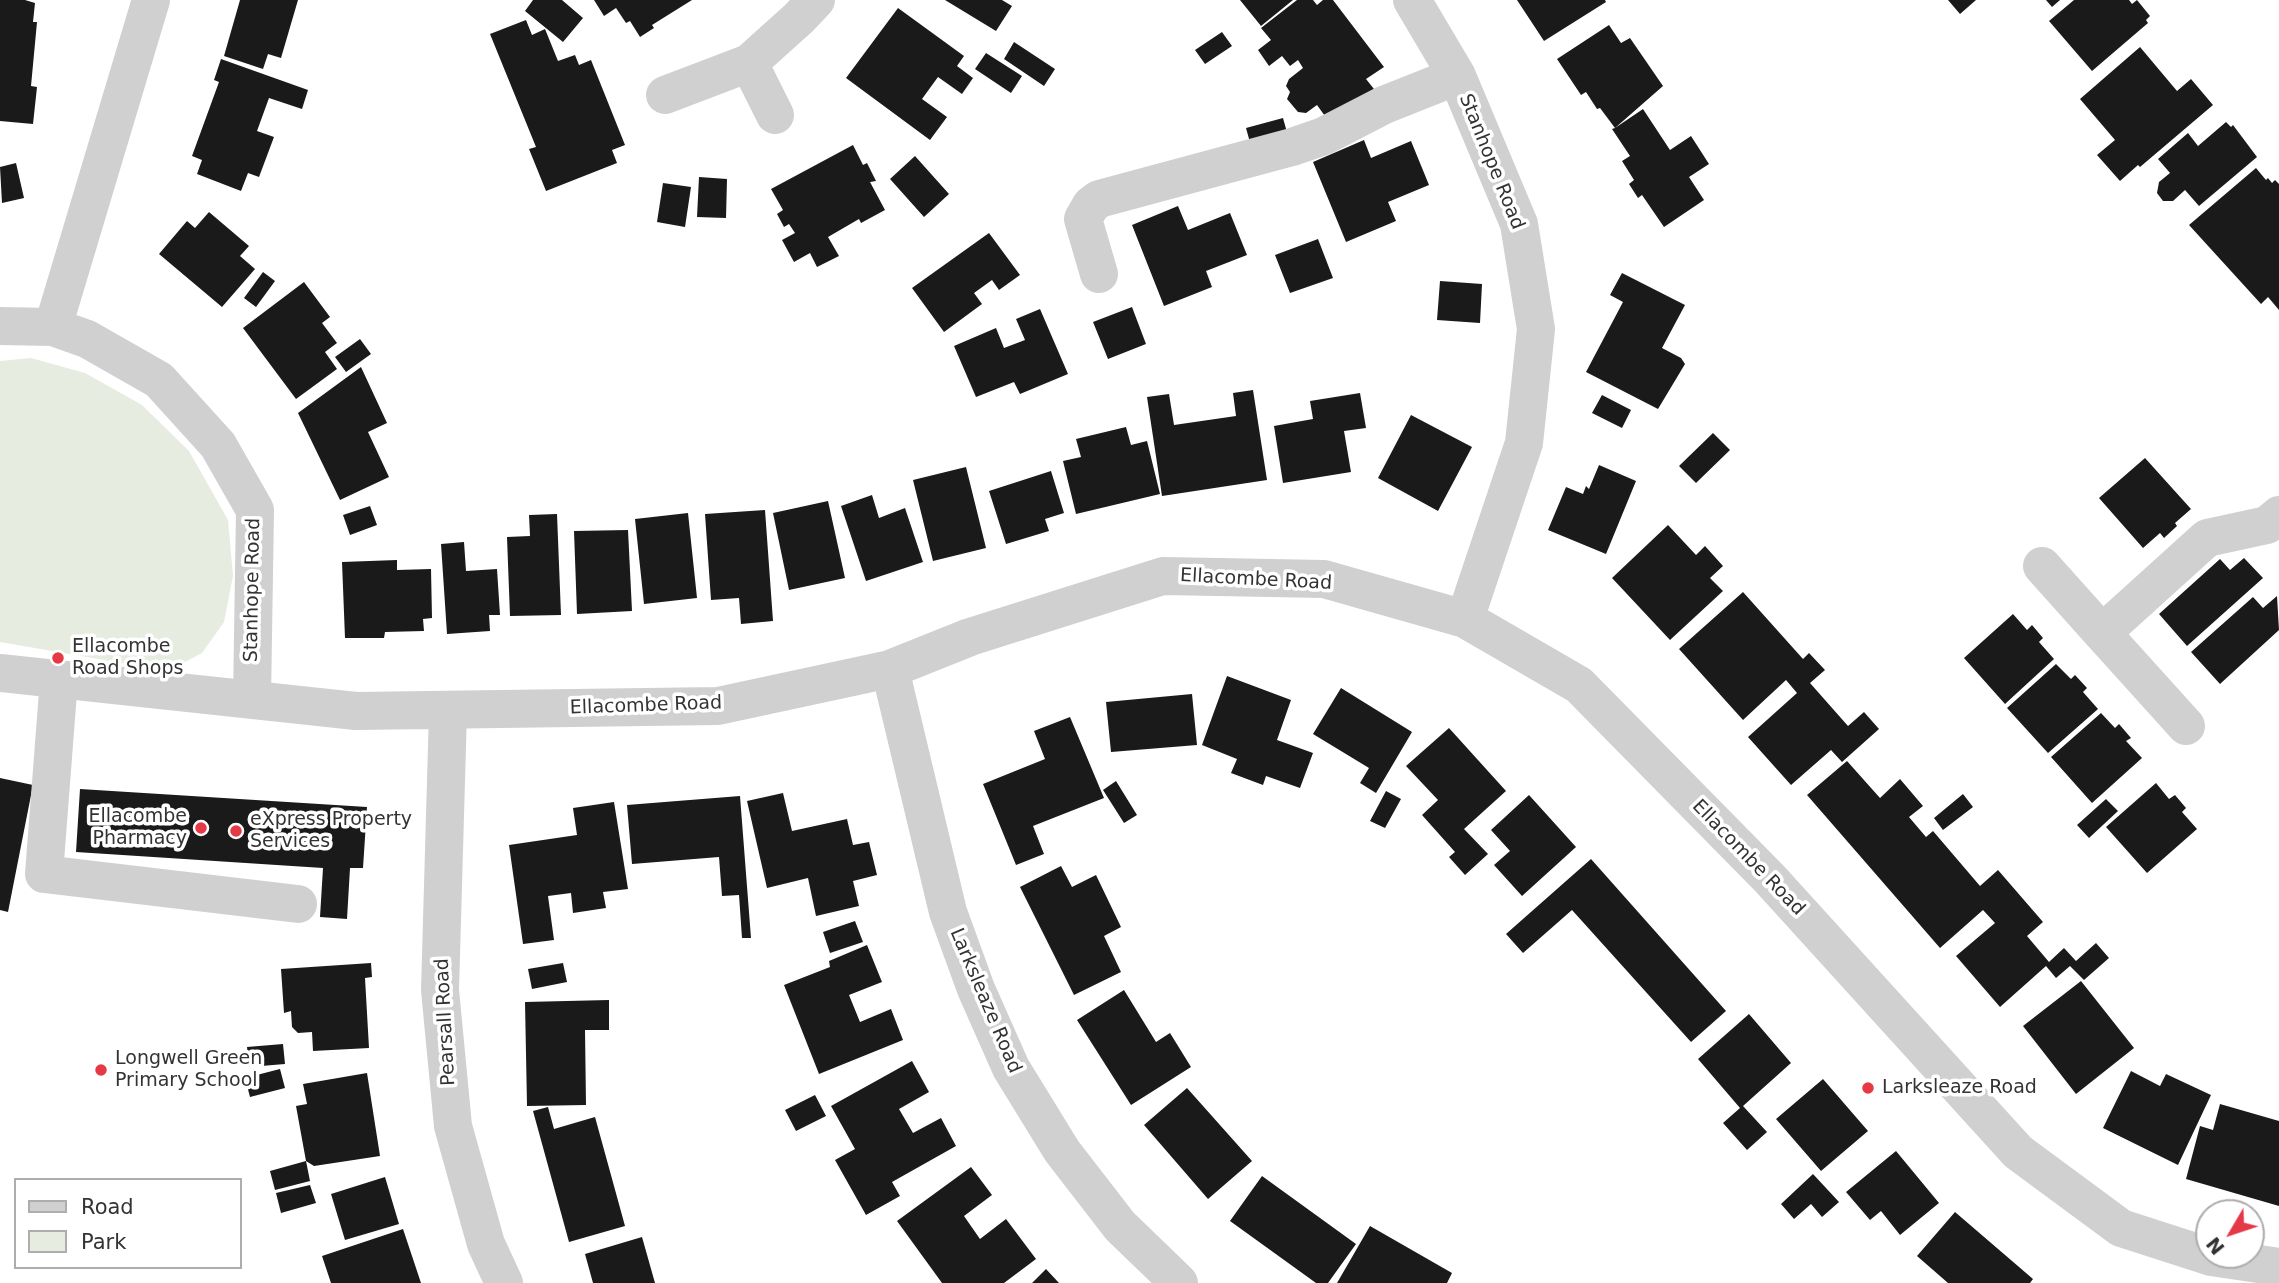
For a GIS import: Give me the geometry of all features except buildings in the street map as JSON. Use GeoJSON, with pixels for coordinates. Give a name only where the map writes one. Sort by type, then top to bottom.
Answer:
{"type":"FeatureCollection","features":[{"type":"Feature","properties":{"kind":"street"},"geometry":{"type":"LineString","coordinates":[[53,327],[151,0]]}},
{"type":"Feature","properties":{"kind":"street"},"geometry":{"type":"LineString","coordinates":[[665,95],[749,62],[816,0]]}},
{"type":"Feature","properties":{"kind":"street","name":"Stanhope Road"},"geometry":{"type":"LineString","coordinates":[[1412,0],[1457,76],[1519,224],[1536,329],[1524,443],[1465,619]]}},
{"type":"Feature","properties":{"kind":"street"},"geometry":{"type":"LineString","coordinates":[[749,62],[775,116]]}},
{"type":"Feature","properties":{"kind":"street"},"geometry":{"type":"LineString","coordinates":[[1099,274],[1083,219],[1091,205],[1099,199],[1292,147],[1324,136],[1384,105],[1457,76]]}},
{"type":"Feature","properties":{"kind":"street","name":"Stanhope Road"},"geometry":{"type":"LineString","coordinates":[[0,326],[53,327],[87,338],[159,380],[218,445],[255,510],[252,699]]}},
{"type":"Feature","properties":{"kind":"street"},"geometry":{"type":"LineString","coordinates":[[2102,633],[2207,538],[2267,525],[2279,515]]}},
{"type":"Feature","properties":{"kind":"street"},"geometry":{"type":"LineString","coordinates":[[2042,566],[2186,726]]}},
{"type":"Feature","properties":{"kind":"street","name":"Ellacombe Road"},"geometry":{"type":"LineString","coordinates":[[0,673],[356,710],[718,706],[890,669],[970,637],[1163,576],[1324,579],[1465,619],[1579,685],[1770,879],[2018,1152],[2121,1228],[2206,1270],[2279,1267]]}},
{"type":"Feature","properties":{"kind":"street","name":"Larksleaze Road"},"geometry":{"type":"LineString","coordinates":[[890,669],[948,912],[976,989],[1011,1068],[1062,1151],[1120,1226],[1179,1283]]}},
{"type":"Feature","properties":{"kind":"street"},"geometry":{"type":"LineString","coordinates":[[59,679],[44,874],[298,904]]}},
{"type":"Feature","properties":{"kind":"street","name":"Pearsall Road"},"geometry":{"type":"LineString","coordinates":[[448,711],[440,990],[453,1126],[486,1244],[504,1283]]}},
{"type":"Feature","properties":{"kind":"green space"},"geometry":{"type":"Polygon","coordinates":[[[31,358],[85,373],[142,405],[189,451],[228,520],[233,576],[224,622],[202,653],[168,671],[0,642],[0,361],[31,358]]]}},
{"type":"Feature","properties":{"kind":"place","name":"Ellacombe Road Shops"},"geometry":{"type":"Point","coordinates":[58,658]}},
{"type":"Feature","properties":{"kind":"place","name":"Ellacombe Pharmacy"},"geometry":{"type":"Point","coordinates":[201,828]}},
{"type":"Feature","properties":{"kind":"place","name":"eXpress Property Services"},"geometry":{"type":"Point","coordinates":[236,831]}},
{"type":"Feature","properties":{"kind":"place","name":"Longwell Green Primary School"},"geometry":{"type":"Point","coordinates":[101,1070]}},
{"type":"Feature","properties":{"kind":"place","name":"Larksleaze Road"},"geometry":{"type":"Point","coordinates":[1868,1088]}}]}
